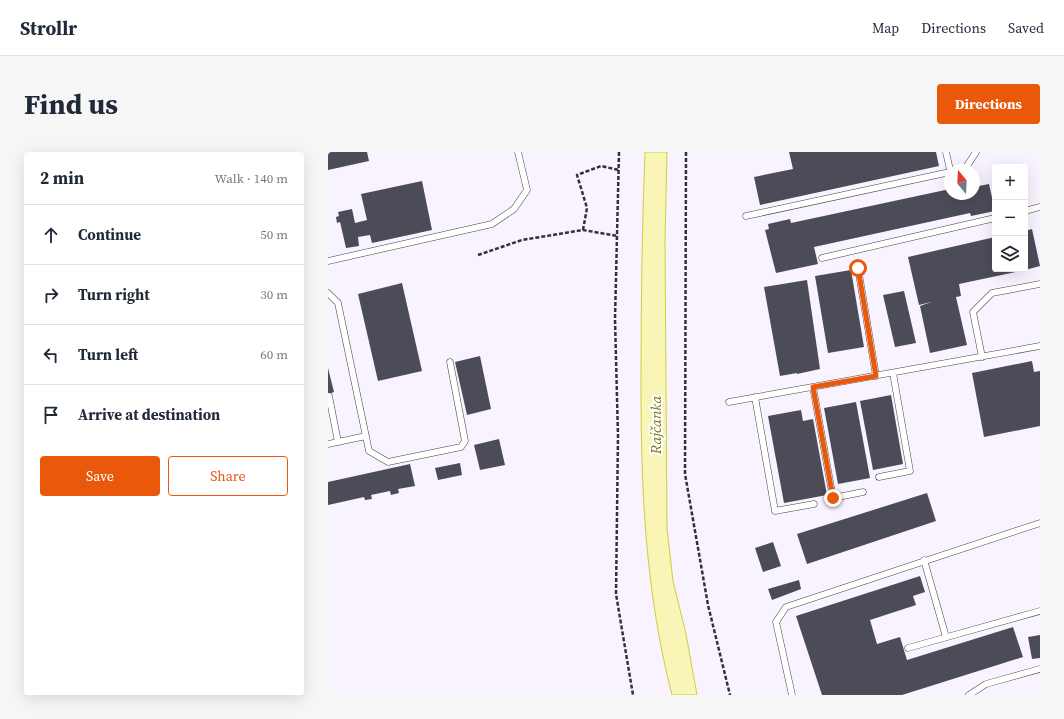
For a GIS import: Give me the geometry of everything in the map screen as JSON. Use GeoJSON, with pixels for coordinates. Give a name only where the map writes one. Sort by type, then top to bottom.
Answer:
{"type":"FeatureCollection","features":[{"type":"Feature","properties":{"kind":"lane"},"geometry":{"type":"LineString","coordinates":[[328,261],[492,224],[514,209],[527,190],[518,152]]}},
{"type":"Feature","properties":{"kind":"lane"},"geometry":{"type":"LineString","coordinates":[[946,152],[949,164]]}},
{"type":"Feature","properties":{"kind":"lane"},"geometry":{"type":"LineString","coordinates":[[968,164],[976,152]]}},
{"type":"Feature","properties":{"kind":"lane"},"geometry":{"type":"LineString","coordinates":[[746,216],[944,172]]}},
{"type":"Feature","properties":{"kind":"lane"},"geometry":{"type":"LineString","coordinates":[[1028,209],[1040,207]]}},
{"type":"Feature","properties":{"kind":"lane"},"geometry":{"type":"LineString","coordinates":[[822,258],[992,219]]}},
{"type":"Feature","properties":{"kind":"lane"},"geometry":{"type":"LineString","coordinates":[[858,268],[876,376]]}},
{"type":"Feature","properties":{"kind":"lane"},"geometry":{"type":"LineString","coordinates":[[982,357],[974,312],[992,293],[1040,284]]}},
{"type":"Feature","properties":{"kind":"lane"},"geometry":{"type":"LineString","coordinates":[[328,293],[338,303],[369,451],[388,462],[461,447],[465,441],[450,362]]}},
{"type":"Feature","properties":{"kind":"lane"},"geometry":{"type":"LineString","coordinates":[[728,402],[1040,346]]}},
{"type":"Feature","properties":{"kind":"lane"},"geometry":{"type":"LineString","coordinates":[[878,477],[910,471],[893,373]]}},
{"type":"Feature","properties":{"kind":"lane"},"geometry":{"type":"LineString","coordinates":[[813,387],[833,498],[863,492]]}},
{"type":"Feature","properties":{"kind":"lane"},"geometry":{"type":"LineString","coordinates":[[329,396],[338,442]]}},
{"type":"Feature","properties":{"kind":"lane"},"geometry":{"type":"LineString","coordinates":[[755,397],[775,511],[814,504]]}},
{"type":"Feature","properties":{"kind":"lane"},"geometry":{"type":"LineString","coordinates":[[328,444],[366,436]]}},
{"type":"Feature","properties":{"kind":"lane"},"geometry":{"type":"LineString","coordinates":[[792,695],[776,622],[786,607],[924,560],[1040,523]]}},
{"type":"Feature","properties":{"kind":"lane"},"geometry":{"type":"LineString","coordinates":[[924,560],[946,637]]}},
{"type":"Feature","properties":{"kind":"lane"},"geometry":{"type":"LineString","coordinates":[[908,648],[1040,611]]}},
{"type":"Feature","properties":{"kind":"lane"},"geometry":{"type":"LineString","coordinates":[[969,695],[986,684],[1040,670]]}},
{"type":"Feature","properties":{"kind":"path"},"geometry":{"type":"LineString","coordinates":[[619,152],[615,319],[618,436],[616,594],[633,695]]}},
{"type":"Feature","properties":{"kind":"path"},"geometry":{"type":"LineString","coordinates":[[686,152],[686,474],[708,606],[730,695]]}},
{"type":"Feature","properties":{"kind":"path"},"geometry":{"type":"LineString","coordinates":[[583,230],[587,208],[577,175],[601,166],[619,170]]}},
{"type":"Feature","properties":{"kind":"path"},"geometry":{"type":"LineString","coordinates":[[478,255],[522,240],[583,230],[618,236]]}},
{"type":"Feature","properties":{"kind":"water","name":"Rajčanka"},"geometry":{"type":"Polygon","coordinates":[[[645,152],[667,152],[665,240],[667,529],[673,581],[686,634],[697,695],[672,695],[656,617],[646,540],[641,422],[642,267],[645,152]]]}},
{"type":"Feature","properties":{"kind":"building"},"geometry":{"type":"Polygon","coordinates":[[[328,152],[367,152],[369,161],[328,170],[328,152]]]}},
{"type":"Feature","properties":{"kind":"building"},"geometry":{"type":"Polygon","coordinates":[[[789,152],[936,152],[939,166],[760,205],[754,177],[793,169],[789,152]]]}},
{"type":"Feature","properties":{"kind":"building"},"geometry":{"type":"Polygon","coordinates":[[[422,181],[432,230],[372,243],[370,235],[358,237],[359,246],[346,248],[340,222],[337,223],[336,217],[339,216],[338,212],[352,209],[355,223],[367,220],[361,194],[422,181]]]}},
{"type":"Feature","properties":{"kind":"building"},"geometry":{"type":"Polygon","coordinates":[[[989,184],[992,198],[992,212],[971,216],[970,213],[814,247],[818,264],[776,273],[765,230],[769,229],[768,224],[790,219],[791,223],[944,190],[944,200],[980,200],[980,186],[989,184]]]}},
{"type":"Feature","properties":{"kind":"building"},"geometry":{"type":"Polygon","coordinates":[[[1032,229],[1040,266],[1028,269],[1028,236],[1028,230],[1032,229]]]}},
{"type":"Feature","properties":{"kind":"building"},"geometry":{"type":"Polygon","coordinates":[[[992,238],[992,272],[1016,272],[959,284],[961,296],[956,297],[967,345],[930,353],[920,306],[931,302],[919,305],[908,257],[992,238]]]}},
{"type":"Feature","properties":{"kind":"building"},"geometry":{"type":"Polygon","coordinates":[[[851,270],[864,347],[828,353],[815,276],[851,270]]]}},
{"type":"Feature","properties":{"kind":"building"},"geometry":{"type":"Polygon","coordinates":[[[807,280],[820,369],[780,376],[764,287],[807,280]]]}},
{"type":"Feature","properties":{"kind":"building"},"geometry":{"type":"Polygon","coordinates":[[[402,283],[422,371],[378,381],[358,294],[402,283]]]}},
{"type":"Feature","properties":{"kind":"building"},"geometry":{"type":"Polygon","coordinates":[[[904,291],[916,343],[895,347],[883,295],[904,291]]]}},
{"type":"Feature","properties":{"kind":"building"},"geometry":{"type":"Polygon","coordinates":[[[480,356],[491,409],[467,415],[455,362],[480,356]]]}},
{"type":"Feature","properties":{"kind":"building"},"geometry":{"type":"Polygon","coordinates":[[[1032,361],[1034,372],[1040,371],[1040,426],[984,437],[972,373],[1032,361]]]}},
{"type":"Feature","properties":{"kind":"building"},"geometry":{"type":"Polygon","coordinates":[[[328,368],[334,392],[328,394],[328,368]]]}},
{"type":"Feature","properties":{"kind":"building"},"geometry":{"type":"Polygon","coordinates":[[[891,395],[903,464],[873,470],[860,401],[891,395]]]}},
{"type":"Feature","properties":{"kind":"building"},"geometry":{"type":"Polygon","coordinates":[[[856,402],[870,478],[838,484],[824,408],[856,402]]]}},
{"type":"Feature","properties":{"kind":"building"},"geometry":{"type":"Polygon","coordinates":[[[801,410],[803,421],[813,419],[827,495],[784,503],[768,416],[801,410]]]}},
{"type":"Feature","properties":{"kind":"building"},"geometry":{"type":"Polygon","coordinates":[[[499,439],[505,465],[480,470],[474,445],[499,439]]]}},
{"type":"Feature","properties":{"kind":"building"},"geometry":{"type":"Polygon","coordinates":[[[460,463],[462,475],[438,480],[435,468],[460,463]]]}},
{"type":"Feature","properties":{"kind":"building"},"geometry":{"type":"Polygon","coordinates":[[[410,464],[415,486],[398,489],[399,493],[391,495],[390,491],[371,495],[372,499],[365,500],[364,497],[328,505],[328,482],[410,464]]]}},
{"type":"Feature","properties":{"kind":"building"},"geometry":{"type":"Polygon","coordinates":[[[927,493],[936,521],[807,564],[797,534],[927,493]]]}},
{"type":"Feature","properties":{"kind":"building"},"geometry":{"type":"Polygon","coordinates":[[[773,542],[781,566],[763,572],[755,548],[773,542]]]}},
{"type":"Feature","properties":{"kind":"building"},"geometry":{"type":"Polygon","coordinates":[[[920,576],[925,592],[913,596],[916,605],[870,620],[877,644],[900,637],[907,660],[1013,627],[1023,657],[902,695],[822,695],[796,616],[920,576]]]}},
{"type":"Feature","properties":{"kind":"building"},"geometry":{"type":"Polygon","coordinates":[[[799,580],[801,589],[772,600],[768,589],[799,580]]]}},
{"type":"Feature","properties":{"kind":"building"},"geometry":{"type":"Polygon","coordinates":[[[1040,635],[1040,658],[1032,659],[1028,637],[1040,635]]]}},
{"type":"Feature","properties":{"kind":"route"},"geometry":{"type":"LineString","coordinates":[[833,498],[813,387],[876,376],[858,268]]}}]}
